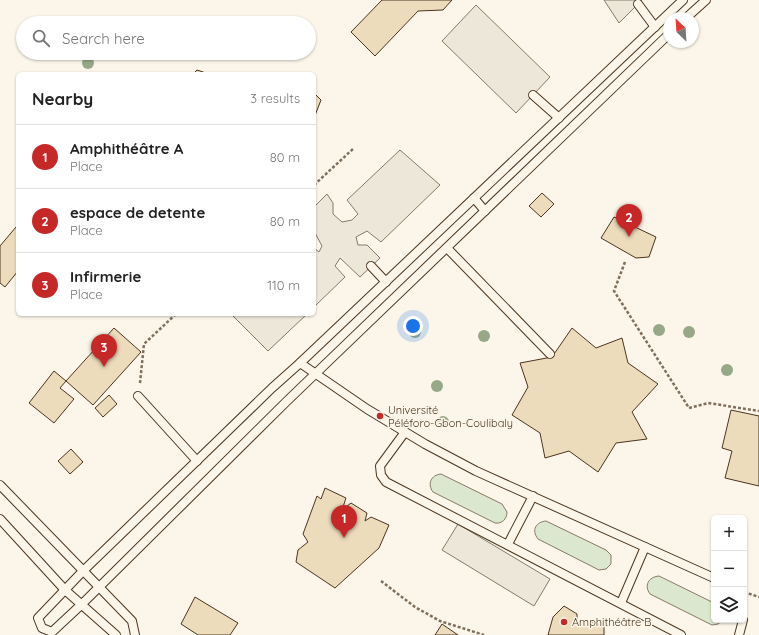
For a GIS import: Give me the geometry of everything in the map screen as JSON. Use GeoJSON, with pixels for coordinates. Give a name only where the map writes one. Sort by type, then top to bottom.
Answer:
{"type":"FeatureCollection","features":[{"type":"Feature","properties":{"kind":"lane"},"geometry":{"type":"LineString","coordinates":[[675,12],[683,0]]}},
{"type":"Feature","properties":{"kind":"lane"},"geometry":{"type":"LineString","coordinates":[[693,12],[706,0]]}},
{"type":"Feature","properties":{"kind":"lane"},"geometry":{"type":"LineString","coordinates":[[638,4],[655,27]]}},
{"type":"Feature","properties":{"kind":"lane"},"geometry":{"type":"LineString","coordinates":[[663,22],[655,27],[474,198],[82,572],[38,618],[42,628],[52,632],[82,604],[316,374],[663,40]]}},
{"type":"Feature","properties":{"kind":"lane"},"geometry":{"type":"LineString","coordinates":[[533,95],[559,118]]}},
{"type":"Feature","properties":{"kind":"lane"},"geometry":{"type":"LineString","coordinates":[[474,198],[485,211]]}},
{"type":"Feature","properties":{"kind":"lane"},"geometry":{"type":"LineString","coordinates":[[447,248],[550,354]]}},
{"type":"Feature","properties":{"kind":"lane"},"geometry":{"type":"LineString","coordinates":[[372,266],[386,282]]}},
{"type":"Feature","properties":{"kind":"lane"},"geometry":{"type":"LineString","coordinates":[[300,363],[367,409],[405,432],[476,471],[711,577]]}},
{"type":"Feature","properties":{"kind":"lane"},"geometry":{"type":"LineString","coordinates":[[138,396],[197,461]]}},
{"type":"Feature","properties":{"kind":"lane"},"geometry":{"type":"LineString","coordinates":[[405,432],[380,466],[381,475],[386,482],[681,635]]}},
{"type":"Feature","properties":{"kind":"lane"},"geometry":{"type":"LineString","coordinates":[[0,485],[82,572],[132,621],[135,635]]}},
{"type":"Feature","properties":{"kind":"lane"},"geometry":{"type":"LineString","coordinates":[[508,544],[533,496]]}},
{"type":"Feature","properties":{"kind":"lane"},"geometry":{"type":"LineString","coordinates":[[0,519],[65,590],[116,635]]}},
{"type":"Feature","properties":{"kind":"lane"},"geometry":{"type":"LineString","coordinates":[[621,603],[645,547]]}},
{"type":"Feature","properties":{"kind":"lane"},"geometry":{"type":"LineString","coordinates":[[739,635],[742,623]]}},
{"type":"Feature","properties":{"kind":"path"},"geometry":{"type":"LineString","coordinates":[[316,183],[354,148]]}},
{"type":"Feature","properties":{"kind":"path"},"geometry":{"type":"LineString","coordinates":[[625,262],[614,291],[688,408],[708,403],[759,411]]}},
{"type":"Feature","properties":{"kind":"path"},"geometry":{"type":"LineString","coordinates":[[138,396],[144,344],[174,316]]}},
{"type":"Feature","properties":{"kind":"path"},"geometry":{"type":"LineString","coordinates":[[381,581],[415,607],[440,622],[484,635]]}},
{"type":"Feature","properties":{"kind":"path"},"geometry":{"type":"LineString","coordinates":[[747,593],[759,598]]}},
{"type":"Feature","properties":{"kind":"green space"},"geometry":{"type":"Polygon","coordinates":[[[441,474],[502,504],[507,512],[505,519],[500,523],[495,523],[433,492],[430,486],[431,480],[435,476],[441,474]]]}},
{"type":"Feature","properties":{"kind":"green space"},"geometry":{"type":"Polygon","coordinates":[[[546,521],[606,550],[611,555],[611,564],[606,569],[599,570],[538,539],[535,533],[536,527],[540,523],[546,521]]]}},
{"type":"Feature","properties":{"kind":"green space"},"geometry":{"type":"Polygon","coordinates":[[[659,576],[711,602],[711,623],[719,623],[712,625],[650,594],[647,585],[652,578],[659,576]]]}},
{"type":"Feature","properties":{"kind":"shaded area"},"geometry":{"type":"Polygon","coordinates":[[[604,0],[642,0],[619,23],[604,0]]]}},
{"type":"Feature","properties":{"kind":"shaded area"},"geometry":{"type":"Polygon","coordinates":[[[476,5],[550,77],[516,113],[442,41],[476,5]]]}},
{"type":"Feature","properties":{"kind":"shaded area"},"geometry":{"type":"Polygon","coordinates":[[[400,150],[440,185],[381,242],[367,231],[356,237],[358,245],[367,245],[380,258],[360,277],[340,258],[335,266],[345,277],[316,305],[316,250],[319,252],[322,246],[316,235],[316,205],[327,194],[333,203],[333,214],[342,222],[352,220],[358,214],[347,200],[400,150]]]}},
{"type":"Feature","properties":{"kind":"shaded area"},"geometry":{"type":"Polygon","coordinates":[[[233,316],[305,316],[268,351],[233,316]]]}},
{"type":"Feature","properties":{"kind":"shaded area"},"geometry":{"type":"Polygon","coordinates":[[[458,524],[550,579],[534,606],[442,550],[458,524]]]}},
{"type":"Feature","properties":{"kind":"building"},"geometry":{"type":"Polygon","coordinates":[[[382,0],[452,0],[443,10],[418,11],[375,56],[351,32],[382,0]]]}},
{"type":"Feature","properties":{"kind":"building"},"geometry":{"type":"Polygon","coordinates":[[[316,95],[321,100],[316,113],[316,95]]]}},
{"type":"Feature","properties":{"kind":"building"},"geometry":{"type":"Polygon","coordinates":[[[542,193],[554,204],[541,217],[529,206],[542,193]]]}},
{"type":"Feature","properties":{"kind":"building"},"geometry":{"type":"Polygon","coordinates":[[[614,217],[656,237],[649,257],[636,258],[601,238],[614,217]]]}},
{"type":"Feature","properties":{"kind":"building"},"geometry":{"type":"Polygon","coordinates":[[[16,227],[16,273],[5,287],[0,283],[0,246],[16,227]]]}},
{"type":"Feature","properties":{"kind":"building"},"geometry":{"type":"Polygon","coordinates":[[[114,328],[141,352],[93,405],[66,381],[114,328]]]}},
{"type":"Feature","properties":{"kind":"building"},"geometry":{"type":"Polygon","coordinates":[[[572,328],[596,348],[622,338],[628,363],[658,384],[632,412],[647,439],[616,443],[598,472],[569,451],[545,458],[540,433],[512,415],[528,387],[520,363],[552,357],[572,328]]]}},
{"type":"Feature","properties":{"kind":"building"},"geometry":{"type":"Polygon","coordinates":[[[54,371],[66,381],[60,388],[74,399],[54,423],[29,403],[54,371]]]}},
{"type":"Feature","properties":{"kind":"building"},"geometry":{"type":"Polygon","coordinates":[[[109,395],[117,404],[103,417],[95,408],[109,395]]]}},
{"type":"Feature","properties":{"kind":"building"},"geometry":{"type":"Polygon","coordinates":[[[731,410],[759,416],[759,486],[725,478],[732,451],[722,448],[731,410]]]}},
{"type":"Feature","properties":{"kind":"building"},"geometry":{"type":"Polygon","coordinates":[[[71,449],[83,462],[70,474],[58,461],[71,449]]]}},
{"type":"Feature","properties":{"kind":"building"},"geometry":{"type":"Polygon","coordinates":[[[325,488],[346,498],[342,510],[351,503],[367,513],[365,521],[371,517],[389,525],[379,548],[335,588],[296,562],[298,550],[308,542],[303,534],[317,496],[321,499],[325,488]]]}},
{"type":"Feature","properties":{"kind":"building"},"geometry":{"type":"Polygon","coordinates":[[[195,597],[238,623],[230,635],[198,635],[181,624],[195,597]]]}},
{"type":"Feature","properties":{"kind":"building","name":"Amphithéâtre B"},"geometry":{"type":"Polygon","coordinates":[[[564,606],[577,614],[577,625],[587,620],[604,627],[604,635],[548,635],[553,617],[564,606]]]}},
{"type":"Feature","properties":{"kind":"building"},"geometry":{"type":"Polygon","coordinates":[[[442,624],[458,635],[435,635],[442,624]]]}},
{"type":"Feature","properties":{"kind":"place","name":"espace de detente"},"geometry":{"type":"Point","coordinates":[629,237]}},
{"type":"Feature","properties":{"kind":"place","name":"Infirmerie"},"geometry":{"type":"Point","coordinates":[104,367]}},
{"type":"Feature","properties":{"kind":"place","name":"Université Péléforo-Gbon-Coulibaly"},"geometry":{"type":"Point","coordinates":[380,416]}},
{"type":"Feature","properties":{"kind":"place","name":"Amphithéâtre A"},"geometry":{"type":"Point","coordinates":[344,538]}},
{"type":"Feature","properties":{"kind":"place","name":"Amphithéâtre B"},"geometry":{"type":"Point","coordinates":[564,622]}}]}
